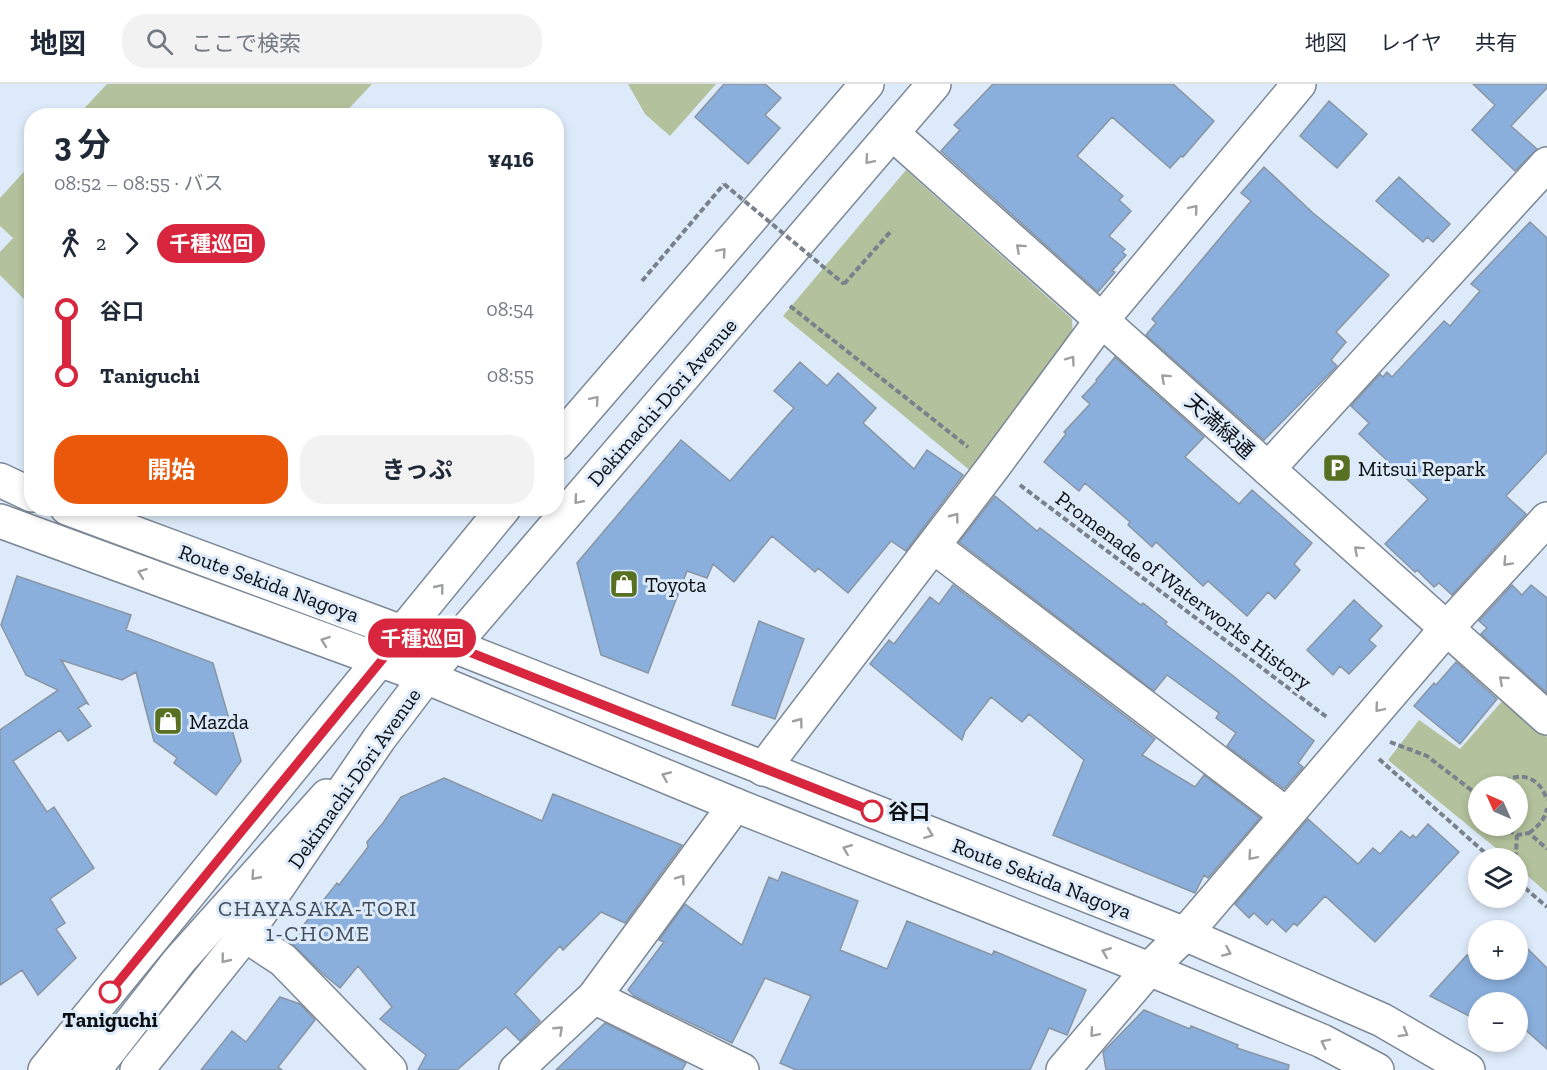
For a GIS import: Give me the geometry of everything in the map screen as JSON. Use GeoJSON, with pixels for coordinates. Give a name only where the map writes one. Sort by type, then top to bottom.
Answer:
{"type":"FeatureCollection","features":[{"type":"Feature","properties":{"kind":"main road"},"geometry":{"type":"LineString","coordinates":[[564,435],[867,84]]}},
{"type":"Feature","properties":{"kind":"main road","name":"Dekimachi-Dōri Avenue"},"geometry":{"type":"LineString","coordinates":[[137,1070],[245,934],[379,739],[426,677],[934,84]]}},
{"type":"Feature","properties":{"kind":"main road"},"geometry":{"type":"LineString","coordinates":[[763,769],[1101,321],[1299,84]]}},
{"type":"Feature","properties":{"kind":"main road","name":"天満緑通"},"geometry":{"type":"LineString","coordinates":[[892,134],[1547,718]]}},
{"type":"Feature","properties":{"kind":"main road"},"geometry":{"type":"LineString","coordinates":[[1268,469],[1547,164]]}},
{"type":"Feature","properties":{"kind":"main road"},"geometry":{"type":"LineString","coordinates":[[0,480],[24,491]]}},
{"type":"Feature","properties":{"kind":"main road","name":"Route Sekida Nagoya"},"geometry":{"type":"LineString","coordinates":[[89,516],[404,633],[454,646],[1185,934],[1382,1020],[1468,1070]]}},
{"type":"Feature","properties":{"kind":"main road"},"geometry":{"type":"LineString","coordinates":[[45,1070],[498,516]]}},
{"type":"Feature","properties":{"kind":"main road"},"geometry":{"type":"LineString","coordinates":[[1065,1070],[1149,969],[1185,934],[1446,629],[1547,519]]}},
{"type":"Feature","properties":{"kind":"main road","name":"Route Sekida Nagoya"},"geometry":{"type":"LineString","coordinates":[[0,521],[426,677],[735,805],[1149,969],[1322,1041],[1364,1067]]}},
{"type":"Feature","properties":{"kind":"main road"},"geometry":{"type":"LineString","coordinates":[[933,546],[1287,815]]}},
{"type":"Feature","properties":{"kind":"main road"},"geometry":{"type":"LineString","coordinates":[[94,1070],[179,961],[379,739]]}},
{"type":"Feature","properties":{"kind":"main road"},"geometry":{"type":"LineString","coordinates":[[516,1070],[594,997],[735,805]]}},
{"type":"Feature","properties":{"kind":"main road"},"geometry":{"type":"LineString","coordinates":[[245,934],[283,960],[390,1070]]}},
{"type":"Feature","properties":{"kind":"main road"},"geometry":{"type":"LineString","coordinates":[[68,1070],[110,992]]}},
{"type":"Feature","properties":{"kind":"main road"},"geometry":{"type":"LineString","coordinates":[[594,997],[742,1070]]}},
{"type":"Feature","properties":{"kind":"path"},"geometry":{"type":"LineString","coordinates":[[642,281],[724,184],[844,285],[892,230]]}},
{"type":"Feature","properties":{"kind":"path"},"geometry":{"type":"LineString","coordinates":[[790,306],[974,451]]}},
{"type":"Feature","properties":{"kind":"path","name":"Promenade of Waterworks History"},"geometry":{"type":"LineString","coordinates":[[1012,480],[1337,725]]}},
{"type":"Feature","properties":{"kind":"path"},"geometry":{"type":"LineString","coordinates":[[1382,739],[1427,756],[1468,788]]}},
{"type":"Feature","properties":{"kind":"path"},"geometry":{"type":"LineString","coordinates":[[1373,754],[1480,848]]}},
{"type":"Feature","properties":{"kind":"path"},"geometry":{"type":"LineString","coordinates":[[1528,778],[1544,790],[1547,800]]}},
{"type":"Feature","properties":{"kind":"path"},"geometry":{"type":"LineString","coordinates":[[1547,808],[1539,824],[1529,833],[1547,849]]}},
{"type":"Feature","properties":{"kind":"path"},"geometry":{"type":"LineString","coordinates":[[1528,891],[1547,907]]}},
{"type":"Feature","properties":{"kind":"green space"},"geometry":{"type":"Polygon","coordinates":[[[107,84],[372,84],[350,108],[85,108],[107,84]]]}},
{"type":"Feature","properties":{"kind":"green space"},"geometry":{"type":"Polygon","coordinates":[[[628,84],[716,84],[670,136],[645,114],[628,84]]]}},
{"type":"Feature","properties":{"kind":"green space"},"geometry":{"type":"Polygon","coordinates":[[[906,170],[1072,319],[1073,337],[973,473],[783,316],[906,170]]]}},
{"type":"Feature","properties":{"kind":"green space"},"geometry":{"type":"Polygon","coordinates":[[[24,172],[24,299],[0,275],[0,252],[13,238],[0,226],[0,198],[24,172]]]}},
{"type":"Feature","properties":{"kind":"green space"},"geometry":{"type":"Polygon","coordinates":[[[1504,699],[1547,737],[1547,893],[1528,876],[1528,848],[1496,848],[1481,836],[1528,836],[1528,776],[1468,776],[1468,825],[1388,760],[1419,720],[1460,749],[1504,699]]]}},
{"type":"Feature","properties":{"kind":"building"},"geometry":{"type":"Polygon","coordinates":[[[724,84],[765,84],[781,98],[765,115],[780,128],[748,164],[695,117],[724,84]]]}},
{"type":"Feature","properties":{"kind":"building"},"geometry":{"type":"Polygon","coordinates":[[[993,84],[1173,84],[1214,121],[1183,157],[1181,156],[1170,168],[1112,117],[1077,156],[1123,196],[1119,200],[1131,211],[1109,236],[1125,249],[1122,252],[1126,255],[1098,292],[941,151],[960,130],[954,125],[993,84]]]}},
{"type":"Feature","properties":{"kind":"building"},"geometry":{"type":"Polygon","coordinates":[[[1473,84],[1547,84],[1547,88],[1511,126],[1537,149],[1515,171],[1472,130],[1495,105],[1473,84]]]}},
{"type":"Feature","properties":{"kind":"building"},"geometry":{"type":"Polygon","coordinates":[[[1329,101],[1367,134],[1337,168],[1300,136],[1329,101]]]}},
{"type":"Feature","properties":{"kind":"building"},"geometry":{"type":"Polygon","coordinates":[[[1264,167],[1313,213],[1389,275],[1336,332],[1346,342],[1331,360],[1337,366],[1264,440],[1146,335],[1156,323],[1152,319],[1251,201],[1241,193],[1264,167]]]}},
{"type":"Feature","properties":{"kind":"building"},"geometry":{"type":"Polygon","coordinates":[[[1399,177],[1450,224],[1433,242],[1427,237],[1423,242],[1376,201],[1399,177]]]}},
{"type":"Feature","properties":{"kind":"building"},"geometry":{"type":"Polygon","coordinates":[[[1530,222],[1547,238],[1547,452],[1506,496],[1526,514],[1452,595],[1439,583],[1434,587],[1385,544],[1428,499],[1359,434],[1369,423],[1351,406],[1380,374],[1383,377],[1387,372],[1392,377],[1444,321],[1450,326],[1480,291],[1471,284],[1530,222]]]}},
{"type":"Feature","properties":{"kind":"building"},"geometry":{"type":"Polygon","coordinates":[[[1115,357],[1204,437],[1185,457],[1239,504],[1252,490],[1312,543],[1294,564],[1300,570],[1275,599],[1268,592],[1247,616],[1208,581],[1203,586],[1156,542],[1152,547],[1128,525],[1130,522],[1085,483],[1079,491],[1044,462],[1066,434],[1064,432],[1090,404],[1082,397],[1115,357]]]}},
{"type":"Feature","properties":{"kind":"building"},"geometry":{"type":"Polygon","coordinates":[[[800,362],[827,386],[838,373],[876,408],[863,423],[914,469],[927,450],[963,475],[906,551],[891,541],[848,593],[818,568],[815,572],[772,536],[734,582],[713,564],[707,578],[687,571],[648,673],[601,655],[577,563],[681,440],[730,481],[794,408],[774,391],[800,362]]]}},
{"type":"Feature","properties":{"kind":"building"},"geometry":{"type":"Polygon","coordinates":[[[995,496],[1037,531],[1040,528],[1141,605],[1143,603],[1167,622],[1165,624],[1314,741],[1298,763],[1303,767],[1284,789],[1227,746],[1236,733],[1216,718],[1219,713],[1167,675],[1154,691],[959,542],[995,496]]]}},
{"type":"Feature","properties":{"kind":"building"},"geometry":{"type":"Polygon","coordinates":[[[17,576],[131,615],[126,630],[213,663],[241,761],[216,795],[174,763],[177,758],[154,741],[136,672],[122,680],[61,660],[88,704],[78,708],[91,726],[68,741],[60,730],[13,761],[47,812],[54,807],[94,868],[50,899],[65,923],[56,929],[76,958],[38,995],[22,970],[0,985],[0,730],[58,690],[26,675],[1,625],[17,576]]]}},
{"type":"Feature","properties":{"kind":"building"},"geometry":{"type":"Polygon","coordinates":[[[953,585],[1155,739],[1142,755],[1195,787],[1204,775],[1260,818],[1208,878],[1204,875],[1195,893],[1053,835],[1084,760],[1029,714],[1022,722],[991,697],[965,731],[962,740],[870,664],[889,640],[894,644],[930,597],[939,604],[953,585]]]}},
{"type":"Feature","properties":{"kind":"building"},"geometry":{"type":"Polygon","coordinates":[[[1512,585],[1522,595],[1531,585],[1547,598],[1547,693],[1481,634],[1487,628],[1479,621],[1512,585]]]}},
{"type":"Feature","properties":{"kind":"building"},"geometry":{"type":"Polygon","coordinates":[[[1354,600],[1382,626],[1369,640],[1376,646],[1349,674],[1340,666],[1333,675],[1307,650],[1354,600]]]}},
{"type":"Feature","properties":{"kind":"building"},"geometry":{"type":"Polygon","coordinates":[[[759,621],[804,639],[775,719],[732,705],[759,621]]]}},
{"type":"Feature","properties":{"kind":"building"},"geometry":{"type":"Polygon","coordinates":[[[1456,662],[1497,699],[1460,744],[1414,706],[1456,662]]]}},
{"type":"Feature","properties":{"kind":"building"},"geometry":{"type":"Polygon","coordinates":[[[444,778],[542,821],[553,794],[682,845],[625,923],[601,912],[563,950],[560,946],[515,994],[540,1021],[520,1041],[506,1027],[457,1070],[418,1070],[426,1055],[380,1019],[392,1007],[358,966],[340,988],[290,942],[337,883],[339,885],[368,847],[367,842],[401,797],[444,778]]]}},
{"type":"Feature","properties":{"kind":"building"},"geometry":{"type":"Polygon","coordinates":[[[1308,819],[1358,864],[1373,848],[1380,854],[1401,831],[1410,838],[1413,835],[1416,838],[1428,824],[1459,852],[1375,942],[1325,896],[1297,926],[1294,923],[1286,932],[1272,919],[1267,925],[1254,913],[1249,918],[1235,904],[1308,819]]]}},
{"type":"Feature","properties":{"kind":"building"},"geometry":{"type":"Polygon","coordinates":[[[782,872],[858,901],[840,950],[887,969],[907,921],[992,955],[994,951],[1086,990],[1067,1035],[1049,1028],[1030,1070],[796,1070],[780,1063],[811,996],[765,978],[732,1043],[634,996],[628,990],[664,942],[659,940],[685,904],[742,945],[769,877],[778,881],[782,872]]]}},
{"type":"Feature","properties":{"kind":"building"},"geometry":{"type":"Polygon","coordinates":[[[1528,949],[1547,968],[1547,1049],[1528,1032],[1528,992],[1468,992],[1468,1015],[1430,996],[1467,955],[1468,980],[1528,980],[1528,949]]]}},
{"type":"Feature","properties":{"kind":"building"},"geometry":{"type":"Polygon","coordinates":[[[280,997],[300,1004],[315,1020],[278,1067],[282,1070],[201,1070],[232,1031],[246,1042],[280,997]]]}},
{"type":"Feature","properties":{"kind":"building"},"geometry":{"type":"Polygon","coordinates":[[[1144,1010],[1238,1045],[1237,1048],[1289,1065],[1288,1070],[1106,1070],[1103,1052],[1144,1010]]]}},
{"type":"Feature","properties":{"kind":"building"},"geometry":{"type":"Polygon","coordinates":[[[605,1023],[686,1063],[682,1070],[556,1070],[605,1023]]]}},
{"type":"Feature","properties":{"kind":"bus line","name":"千種巡回"},"geometry":{"type":"LineString","coordinates":[[110,992],[404,633],[454,646],[872,811]]}},
{"type":"Feature","properties":{"kind":"place","name":"Mitsui Repark"},"geometry":{"type":"Point","coordinates":[1337,468]}},
{"type":"Feature","properties":{"kind":"place","name":"Toyota"},"geometry":{"type":"Point","coordinates":[624,584]}},
{"type":"Feature","properties":{"kind":"place","name":"Mazda"},"geometry":{"type":"Point","coordinates":[168,721]}},
{"type":"Feature","properties":{"kind":"place","name":"谷口"},"geometry":{"type":"Point","coordinates":[872,811]}},
{"type":"Feature","properties":{"kind":"place","name":"Taniguchi"},"geometry":{"type":"Point","coordinates":[110,992]}},
{"type":"Feature","properties":{"kind":"district","name":"CHAYASAKA-TORI 1-CHOME"},"geometry":{"type":"Point","coordinates":[318,920]}}]}
